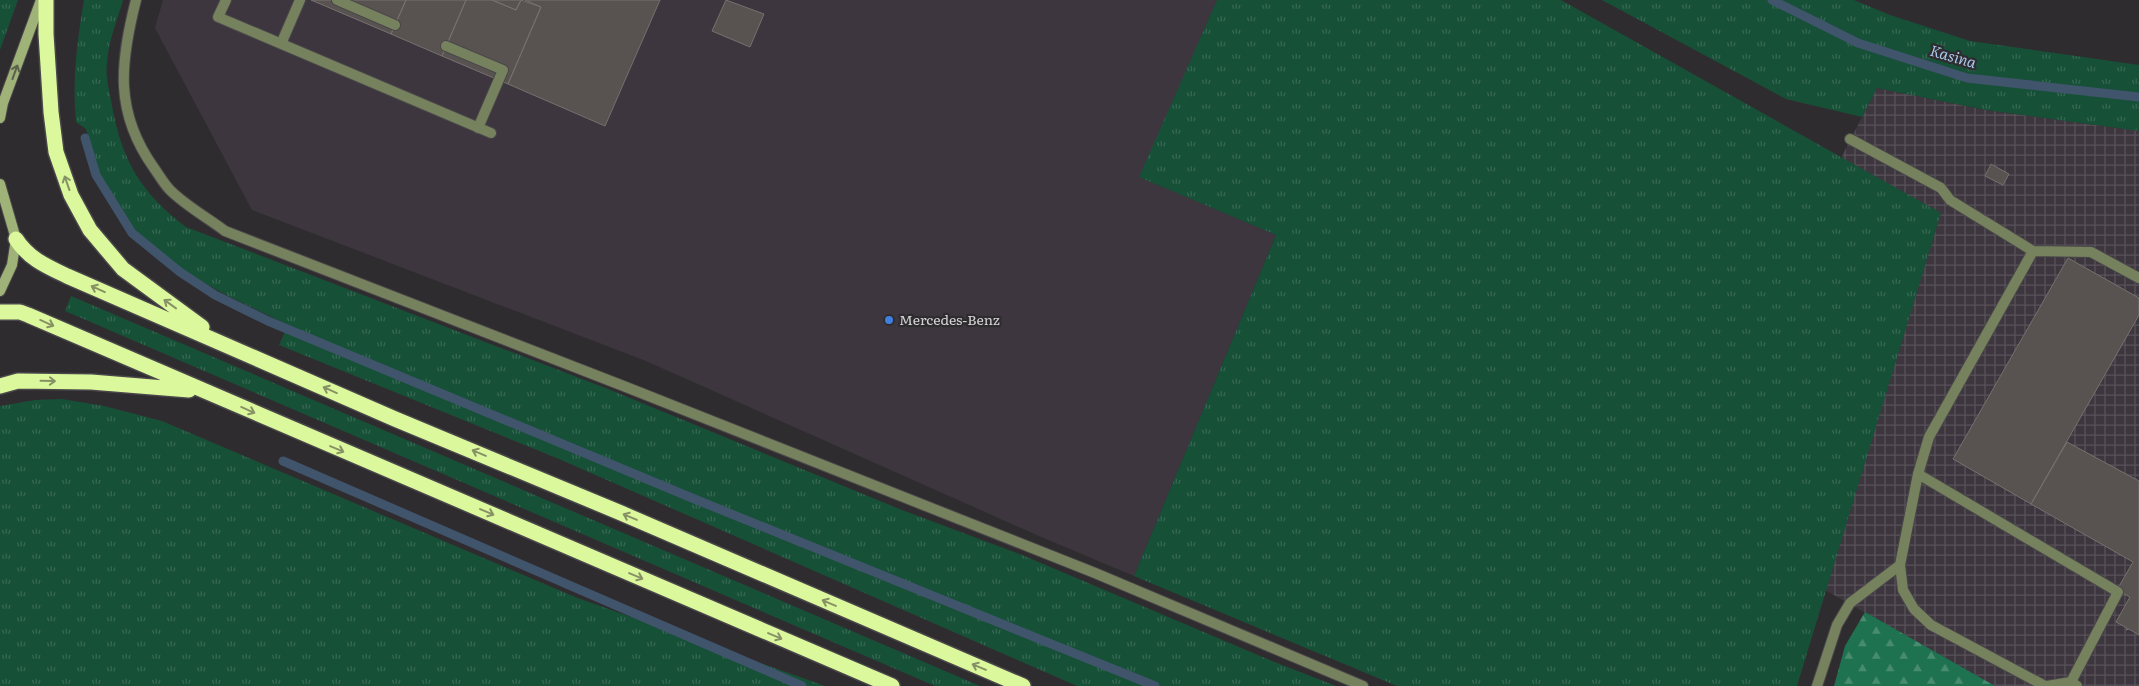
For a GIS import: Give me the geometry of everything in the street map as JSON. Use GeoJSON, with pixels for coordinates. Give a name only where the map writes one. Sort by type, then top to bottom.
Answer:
{"type":"FeatureCollection","features":[{"type":"Feature","properties":{"kind":"highway"},"geometry":{"type":"LineString","coordinates":[[46,0],[46,34],[51,112],[56,152],[71,195],[90,230],[123,269],[224,343]]}},
{"type":"Feature","properties":{"kind":"highway"},"geometry":{"type":"LineString","coordinates":[[16,239],[22,250],[36,261],[395,419],[605,506],[1023,686]]}},
{"type":"Feature","properties":{"kind":"highway"},"geometry":{"type":"LineString","coordinates":[[0,312],[20,312],[28,315],[892,686]]}},
{"type":"Feature","properties":{"kind":"highway"},"geometry":{"type":"LineString","coordinates":[[0,386],[18,381],[91,382],[203,391]]}},
{"type":"Feature","properties":{"kind":"main road"},"geometry":{"type":"LineString","coordinates":[[0,118],[3,103],[41,0]]}},
{"type":"Feature","properties":{"kind":"main road"},"geometry":{"type":"LineString","coordinates":[[0,184],[16,239],[12,265],[0,291]]}},
{"type":"Feature","properties":{"kind":"lane"},"geometry":{"type":"LineString","coordinates":[[136,0],[127,36],[122,84],[129,119],[144,154],[170,190],[225,232],[635,390],[1095,573],[1363,686]]}},
{"type":"Feature","properties":{"kind":"lane"},"geometry":{"type":"LineString","coordinates":[[226,0],[218,17],[491,133]]}},
{"type":"Feature","properties":{"kind":"lane"},"geometry":{"type":"LineString","coordinates":[[281,44],[300,0]]}},
{"type":"Feature","properties":{"kind":"lane"},"geometry":{"type":"LineString","coordinates":[[337,0],[395,25]]}},
{"type":"Feature","properties":{"kind":"lane"},"geometry":{"type":"LineString","coordinates":[[446,46],[503,70],[478,128]]}},
{"type":"Feature","properties":{"kind":"lane"},"geometry":{"type":"LineString","coordinates":[[1850,139],[1941,188],[1950,200],[2033,251],[2091,252],[2139,278]]}},
{"type":"Feature","properties":{"kind":"lane"},"geometry":{"type":"LineString","coordinates":[[1918,474],[2118,592],[2074,684],[2046,686],[1931,625],[1914,610],[1903,590],[1900,565],[1918,474],[1929,436],[2033,251]]}},
{"type":"Feature","properties":{"kind":"lane"},"geometry":{"type":"LineString","coordinates":[[1817,686],[1837,625],[1850,603],[1900,565]]}},
{"type":"Feature","properties":{"kind":"shaded area","name":"Mercedes-Benz"},"geometry":{"type":"Polygon","coordinates":[[[163,0],[1217,0],[1140,177],[1276,235],[1134,576],[1039,536],[646,361],[252,210],[155,28],[163,0]]]}},
{"type":"Feature","properties":{"kind":"shaded area"},"geometry":{"type":"Polygon","coordinates":[[[1877,88],[1986,110],[2139,131],[2139,686],[1995,686],[1825,590],[1941,213],[1841,158],[1877,88]]]}},
{"type":"Feature","properties":{"kind":"green space"},"geometry":{"type":"Polygon","coordinates":[[[0,0],[18,0],[0,50],[0,0]]]}},
{"type":"Feature","properties":{"kind":"green space"},"geometry":{"type":"Polygon","coordinates":[[[84,0],[123,0],[111,40],[107,69],[108,85],[116,126],[128,159],[145,188],[170,214],[186,227],[608,389],[902,510],[1022,555],[1272,661],[1336,686],[1077,686],[559,459],[279,345],[288,325],[196,278],[171,262],[132,231],[97,169],[86,129],[76,122],[76,61],[84,0]]]}},
{"type":"Feature","properties":{"kind":"green space"},"geometry":{"type":"Polygon","coordinates":[[[1217,0],[1561,0],[1941,213],[1797,686],[1397,686],[1134,576],[1276,235],[1139,177],[1217,0]]]}},
{"type":"Feature","properties":{"kind":"green space"},"geometry":{"type":"Polygon","coordinates":[[[1602,0],[1854,0],[1890,15],[1970,41],[2139,65],[2139,131],[1986,110],[1877,88],[1862,117],[1786,99],[1602,0]]]}},
{"type":"Feature","properties":{"kind":"green space"},"geometry":{"type":"Polygon","coordinates":[[[71,296],[980,686],[935,686],[65,311],[71,296]]]}},
{"type":"Feature","properties":{"kind":"green space"},"geometry":{"type":"Polygon","coordinates":[[[62,399],[104,406],[162,421],[575,597],[825,686],[0,686],[0,406],[35,400],[62,399]]]}},
{"type":"Feature","properties":{"kind":"green space"},"geometry":{"type":"Polygon","coordinates":[[[1865,612],[1995,686],[1834,686],[1845,646],[1865,612]]]}},
{"type":"Feature","properties":{"kind":"building"},"geometry":{"type":"Polygon","coordinates":[[[311,0],[406,0],[391,34],[311,0]]]}},
{"type":"Feature","properties":{"kind":"building"},"geometry":{"type":"Polygon","coordinates":[[[406,0],[466,0],[442,56],[391,34],[406,0]]]}},
{"type":"Feature","properties":{"kind":"building"},"geometry":{"type":"Polygon","coordinates":[[[466,0],[492,0],[516,10],[521,0],[541,7],[508,84],[442,56],[466,0]]]}},
{"type":"Feature","properties":{"kind":"building"},"geometry":{"type":"Polygon","coordinates":[[[492,0],[521,0],[516,10],[492,0]]]}},
{"type":"Feature","properties":{"kind":"building"},"geometry":{"type":"Polygon","coordinates":[[[525,0],[660,0],[605,126],[508,84],[541,7],[525,0]]]}},
{"type":"Feature","properties":{"kind":"building"},"geometry":{"type":"Polygon","coordinates":[[[726,0],[764,14],[750,47],[712,31],[726,0]]]}},
{"type":"Feature","properties":{"kind":"building"},"geometry":{"type":"Polygon","coordinates":[[[1991,164],[2009,174],[2003,185],[1985,176],[1991,164]]]}},
{"type":"Feature","properties":{"kind":"building"},"geometry":{"type":"Polygon","coordinates":[[[2068,258],[2139,298],[2139,315],[2031,504],[1953,459],[2068,258]]]}},
{"type":"Feature","properties":{"kind":"building"},"geometry":{"type":"Polygon","coordinates":[[[2067,442],[2139,481],[2139,635],[2129,629],[2126,630],[2127,628],[2116,622],[2130,597],[2117,590],[2133,562],[2031,504],[2067,442]]]}},
{"type":"Feature","properties":{"kind":"waterway","name":"Kasina"},"geometry":{"type":"LineString","coordinates":[[1772,0],[1858,43],[1967,78],[2139,97]]}},
{"type":"Feature","properties":{"kind":"waterway"},"geometry":{"type":"LineString","coordinates":[[85,138],[96,175],[132,233],[180,272],[215,295],[268,321],[692,498],[1155,686]]}},
{"type":"Feature","properties":{"kind":"waterway"},"geometry":{"type":"LineString","coordinates":[[283,461],[802,686]]}},
{"type":"Feature","properties":{"kind":"place","name":"Mercedes-Benz"},"geometry":{"type":"Point","coordinates":[889,320]}}]}
